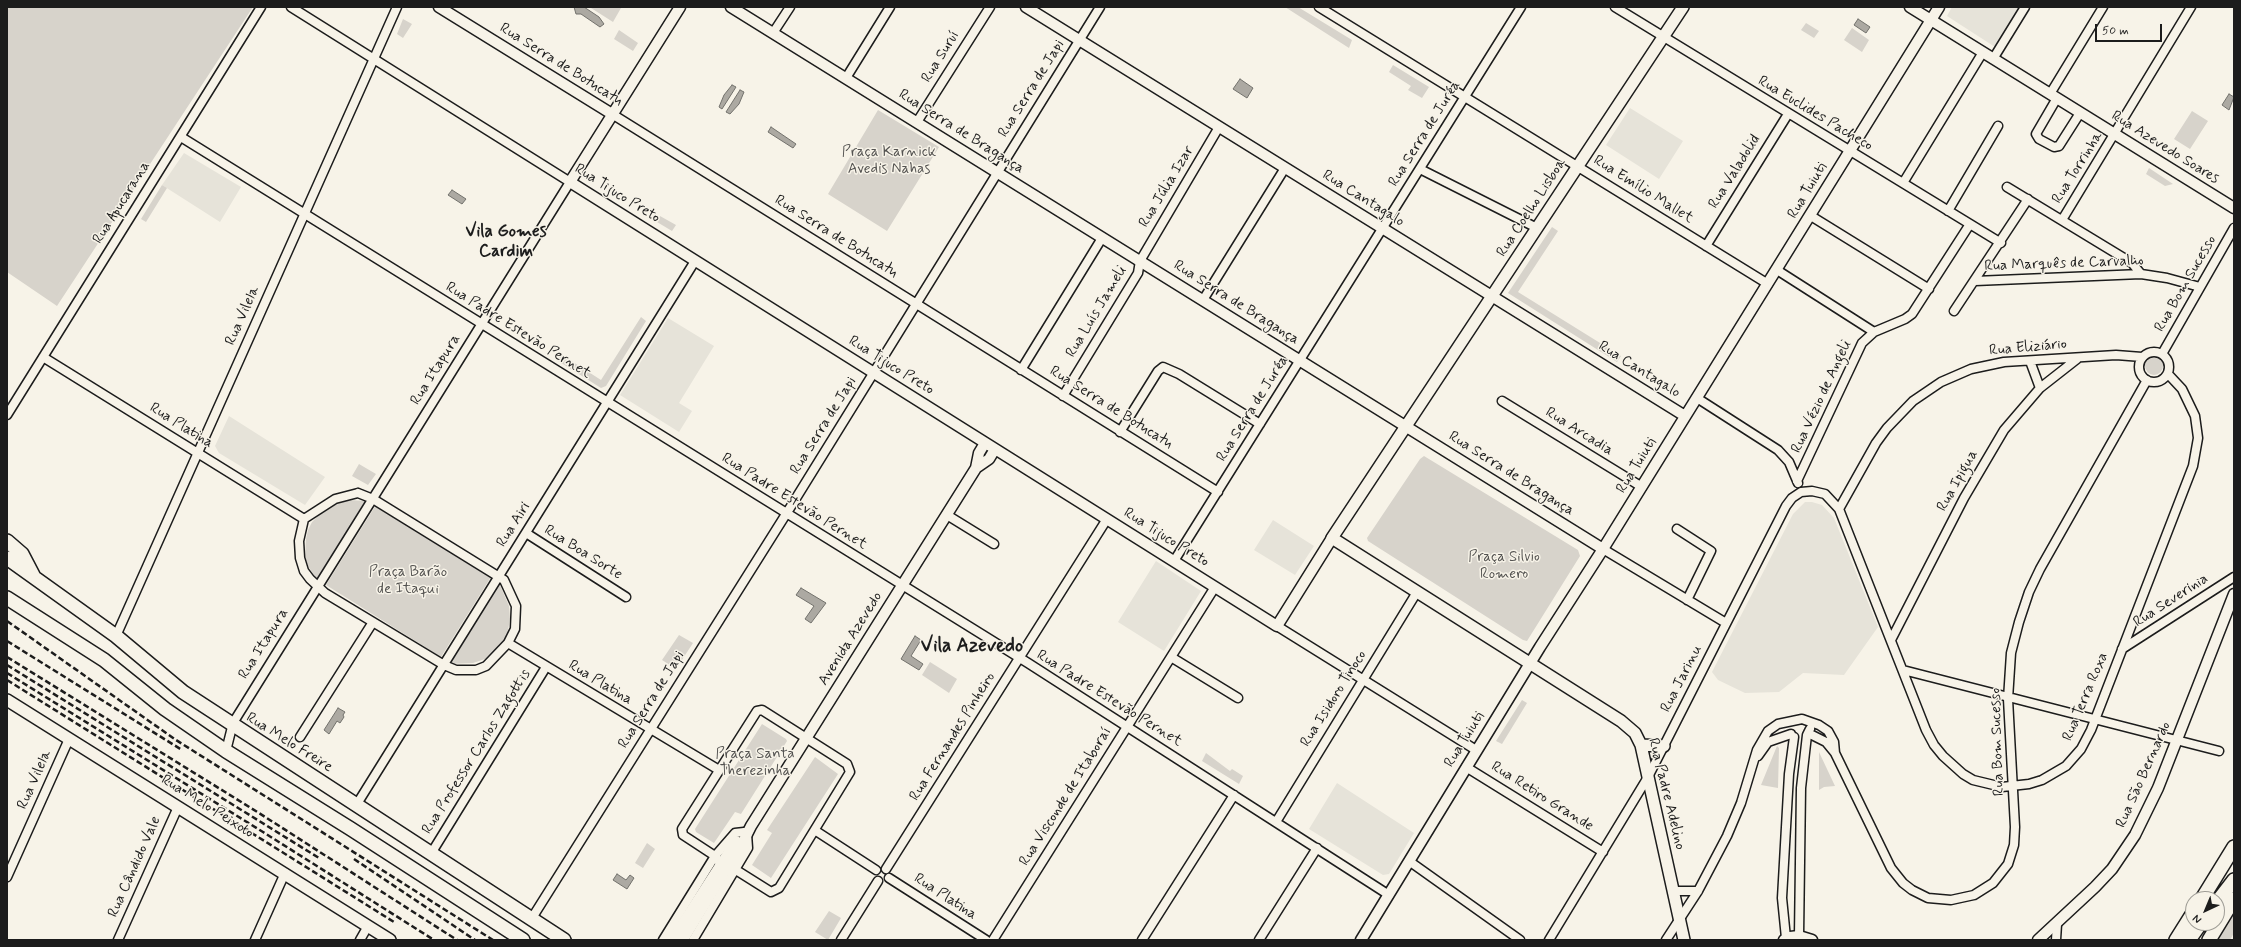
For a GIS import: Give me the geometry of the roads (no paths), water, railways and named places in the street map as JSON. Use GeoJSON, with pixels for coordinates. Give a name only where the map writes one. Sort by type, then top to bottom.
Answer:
{"type":"FeatureCollection","features":[{"type":"Feature","properties":{"kind":"highway"},"geometry":{"type":"LineString","coordinates":[[7,541],[22,554],[34,577]]}},
{"type":"Feature","properties":{"kind":"highway","name":"Rua Melo Freire"},"geometry":{"type":"LineString","coordinates":[[7,558],[116,636],[182,692],[432,852],[564,940]]}},
{"type":"Feature","properties":{"kind":"highway"},"geometry":{"type":"LineString","coordinates":[[7,598],[104,660],[165,708],[226,751],[351,829],[523,940]]}},
{"type":"Feature","properties":{"kind":"highway"},"geometry":{"type":"LineString","coordinates":[[351,829],[368,833],[515,927],[522,926],[532,918]]}},
{"type":"Feature","properties":{"kind":"highway"},"geometry":{"type":"LineString","coordinates":[[2207,891],[2234,847]]}},
{"type":"Feature","properties":{"kind":"highway"},"geometry":{"type":"LineString","coordinates":[[2225,892],[2234,880]]}},
{"type":"Feature","properties":{"kind":"highway"},"geometry":{"type":"LineString","coordinates":[[2209,940],[2234,899]]}},
{"type":"Feature","properties":{"kind":"highway"},"geometry":{"type":"LineString","coordinates":[[2176,940],[2185,926]]}},
{"type":"Feature","properties":{"kind":"highway"},"geometry":{"type":"LineString","coordinates":[[2189,940],[2195,931]]}},
{"type":"Feature","properties":{"kind":"main road","name":"Rua Coelho Lisboa"},"geometry":{"type":"LineString","coordinates":[[1406,426],[1683,7]]}},
{"type":"Feature","properties":{"kind":"main road"},"geometry":{"type":"LineString","coordinates":[[1406,426],[1332,538],[1530,664]]}},
{"type":"Feature","properties":{"kind":"main road","name":"Rua Padre Adelino"},"geometry":{"type":"LineString","coordinates":[[1530,664],[1624,724],[1635,733],[1641,745],[1684,940]]}},
{"type":"Feature","properties":{"kind":"main road","name":"Rua Melo Peixoto"},"geometry":{"type":"LineString","coordinates":[[7,700],[390,940]]}},
{"type":"Feature","properties":{"kind":"main road"},"geometry":{"type":"LineString","coordinates":[[1641,745],[1664,746]]}},
{"type":"Feature","properties":{"kind":"street","name":"Rua Apucarana"},"geometry":{"type":"LineString","coordinates":[[7,415],[261,7]]}},
{"type":"Feature","properties":{"kind":"street","name":"Rua Tijuco Preto"},"geometry":{"type":"LineString","coordinates":[[291,7],[1476,750]]}},
{"type":"Feature","properties":{"kind":"street","name":"Rua Vilela"},"geometry":{"type":"LineString","coordinates":[[116,636],[397,7]]}},
{"type":"Feature","properties":{"kind":"street","name":"Rua Serra de Botucatu"},"geometry":{"type":"LineString","coordinates":[[439,7],[1218,492]]}},
{"type":"Feature","properties":{"kind":"street","name":"Rua Itapura"},"geometry":{"type":"LineString","coordinates":[[226,751],[232,725],[680,7]]}},
{"type":"Feature","properties":{"kind":"street","name":"Rua Serra de Bragança"},"geometry":{"type":"LineString","coordinates":[[731,7],[1603,549],[1726,623]]}},
{"type":"Feature","properties":{"kind":"street"},"geometry":{"type":"LineString","coordinates":[[773,33],[790,7]]}},
{"type":"Feature","properties":{"kind":"street"},"geometry":{"type":"LineString","coordinates":[[846,78],[890,7]]}},
{"type":"Feature","properties":{"kind":"street","name":"Rua Suruí"},"geometry":{"type":"LineString","coordinates":[[917,122],[990,7]]}},
{"type":"Feature","properties":{"kind":"street","name":"Rua Cantagalo"},"geometry":{"type":"LineString","coordinates":[[1026,7],[1685,416]]}},
{"type":"Feature","properties":{"kind":"street","name":"Rua Serra de Japi"},"geometry":{"type":"LineString","coordinates":[[532,918],[786,514],[1100,7]]}},
{"type":"Feature","properties":{"kind":"street","name":"Rua Emílio Mallet"},"geometry":{"type":"LineString","coordinates":[[1320,7],[1768,284]]}},
{"type":"Feature","properties":{"kind":"street","name":"Rua Serra de Juréa"},"geometry":{"type":"LineString","coordinates":[[1174,561],[1521,7]]}},
{"type":"Feature","properties":{"kind":"street","name":"Rua Euclides Pacheco"},"geometry":{"type":"LineString","coordinates":[[1615,7],[1663,38],[2000,243]]}},
{"type":"Feature","properties":{"kind":"street","name":"Rua Azevedo Soares"},"geometry":{"type":"LineString","coordinates":[[1910,7],[2234,208]]}},
{"type":"Feature","properties":{"kind":"street","name":"Rua Tuiuti"},"geometry":{"type":"LineString","coordinates":[[1361,940],[1476,750],[1811,216],[1939,7]]}},
{"type":"Feature","properties":{"kind":"street"},"geometry":{"type":"LineString","coordinates":[[1993,59],[2025,7]]}},
{"type":"Feature","properties":{"kind":"street"},"geometry":{"type":"LineString","coordinates":[[2080,113],[2059,146],[2054,147],[2039,139],[2036,134],[2053,96],[2103,7]]}},
{"type":"Feature","properties":{"kind":"street","name":"Rua Torrinha"},"geometry":{"type":"LineString","coordinates":[[2062,220],[2191,7]]}},
{"type":"Feature","properties":{"kind":"street"},"geometry":{"type":"LineString","coordinates":[[1903,183],[1983,52]]}},
{"type":"Feature","properties":{"kind":"street","name":"Rua Valadolid"},"geometry":{"type":"LineString","coordinates":[[1706,246],[1788,114]]}},
{"type":"Feature","properties":{"kind":"street"},"geometry":{"type":"LineString","coordinates":[[1948,211],[1998,126]]}},
{"type":"Feature","properties":{"kind":"street","name":"Rua Júlia Izar"},"geometry":{"type":"LineString","coordinates":[[1140,261],[1219,127]]}},
{"type":"Feature","properties":{"kind":"street","name":"Rua Padre Estevão Pernet"},"geometry":{"type":"LineString","coordinates":[[180,137],[1019,658],[1389,894]]}},
{"type":"Feature","properties":{"kind":"street"},"geometry":{"type":"LineString","coordinates":[[1203,300],[1285,168]]}},
{"type":"Feature","properties":{"kind":"street"},"geometry":{"type":"LineString","coordinates":[[1420,169],[1537,228]]}},
{"type":"Feature","properties":{"kind":"street"},"geometry":{"type":"LineString","coordinates":[[2007,187],[2132,263],[2141,274]]}},
{"type":"Feature","properties":{"kind":"street"},"geometry":{"type":"LineString","coordinates":[[1954,311],[2028,200]]}},
{"type":"Feature","properties":{"kind":"street"},"geometry":{"type":"LineString","coordinates":[[1811,216],[1928,289]]}},
{"type":"Feature","properties":{"kind":"street","name":"Rua Vézio de Angeli"},"geometry":{"type":"LineString","coordinates":[[1797,481],[1862,343],[1874,332],[1909,317],[1970,224]]}},
{"type":"Feature","properties":{"kind":"street","name":"Rua Bom Sucesso"},"geometry":{"type":"LineString","coordinates":[[2162,354],[2234,228]]}},
{"type":"Feature","properties":{"kind":"street"},"geometry":{"type":"LineString","coordinates":[[1021,370],[1102,238]]}},
{"type":"Feature","properties":{"kind":"street","name":"Rua Airi"},"geometry":{"type":"LineString","coordinates":[[356,804],[695,261]]}},
{"type":"Feature","properties":{"kind":"street","name":"Rua Luís Jameli"},"geometry":{"type":"LineString","coordinates":[[1063,396],[1138,273],[1140,261]]}},
{"type":"Feature","properties":{"kind":"street"},"geometry":{"type":"LineString","coordinates":[[1777,270],[1874,332]]}},
{"type":"Feature","properties":{"kind":"street","name":"Rua Marquês de Carvalho"},"geometry":{"type":"LineString","coordinates":[[1975,281],[2141,274],[2167,278],[2200,287]]}},
{"type":"Feature","properties":{"kind":"street"},"geometry":{"type":"LineString","coordinates":[[2150,352],[2162,354],[2169,362],[2168,374],[2159,381],[2147,380],[2140,371],[2142,357],[2150,352]]}},
{"type":"Feature","properties":{"kind":"street","name":"Rua Eliziário"},"geometry":{"type":"LineString","coordinates":[[1839,509],[1876,443],[1891,423],[1913,401],[1941,382],[1971,369],[2004,362],[2116,355],[2142,357]]}},
{"type":"Feature","properties":{"kind":"street","name":"Rua Platina"},"geometry":{"type":"LineString","coordinates":[[43,357],[304,518]]}},
{"type":"Feature","properties":{"kind":"street","name":"Rua Ipigua"},"geometry":{"type":"LineString","coordinates":[[1891,640],[1981,465],[2004,430],[2040,388],[2055,374],[2079,358]]}},
{"type":"Feature","properties":{"kind":"street"},"geometry":{"type":"LineString","coordinates":[[2030,361],[2040,388]]}},
{"type":"Feature","properties":{"kind":"street"},"geometry":{"type":"LineString","coordinates":[[1120,432],[1158,371],[1164,367],[1179,374],[1260,424]]}},
{"type":"Feature","properties":{"kind":"street","name":"Rua Terra Roxa"},"geometry":{"type":"LineString","coordinates":[[1801,492],[1812,491],[1825,494],[1839,509],[1926,730],[1934,745],[1943,756],[1963,774],[1973,780],[1994,786],[2013,787],[2042,780],[2066,766],[2081,749],[2095,720],[2193,466],[2198,428],[2195,416],[2182,389],[2168,374]]}},
{"type":"Feature","properties":{"kind":"street","name":"Rua Bom Sucesso"},"geometry":{"type":"LineString","coordinates":[[1808,734],[1826,742],[1835,753],[1890,868],[1912,890],[1938,900],[1951,900],[1974,895],[1990,886],[2003,872],[2012,855],[2014,845],[2013,787],[2008,699],[2011,653],[2029,592],[2059,534],[2147,380]]}},
{"type":"Feature","properties":{"kind":"street"},"geometry":{"type":"LineString","coordinates":[[1697,398],[1778,450],[1789,462],[1801,492]]}},
{"type":"Feature","properties":{"kind":"street","name":"Rua Arcadia"},"geometry":{"type":"LineString","coordinates":[[1502,401],[1642,487]]}},
{"type":"Feature","properties":{"kind":"street","name":"Avenida Azevedo"},"geometry":{"type":"LineString","coordinates":[[701,903],[723,873],[747,830],[947,515],[976,468],[979,453],[985,443]]}},
{"type":"Feature","properties":{"kind":"street","name":"Avenida Azevedo"},"geometry":{"type":"LineString","coordinates":[[976,468],[989,459],[995,449]]}},
{"type":"Feature","properties":{"kind":"street","name":"Rua Jarinu"},"geometry":{"type":"LineString","coordinates":[[1549,940],[1648,777],[1786,506],[1792,498],[1801,492]]}},
{"type":"Feature","properties":{"kind":"street"},"geometry":{"type":"LineString","coordinates":[[350,494],[364,494],[373,498],[499,576],[508,588],[516,606],[515,628],[508,643],[494,660],[486,666],[476,670],[456,670],[444,665],[318,587],[304,571],[300,558],[299,541],[304,518],[325,504],[350,494]]}},
{"type":"Feature","properties":{"kind":"street"},"geometry":{"type":"LineString","coordinates":[[947,515],[994,544]]}},
{"type":"Feature","properties":{"kind":"street","name":"Rua Fernandes Pinheiro"},"geometry":{"type":"LineString","coordinates":[[886,869],[1106,519]]}},
{"type":"Feature","properties":{"kind":"street"},"geometry":{"type":"LineString","coordinates":[[1677,529],[1706,546],[1711,553],[1688,600]]}},
{"type":"Feature","properties":{"kind":"street","name":"Rua Boa Sorte"},"geometry":{"type":"LineString","coordinates":[[526,533],[626,597]]}},
{"type":"Feature","properties":{"kind":"street"},"geometry":{"type":"LineString","coordinates":[[1277,626],[1332,538]]}},
{"type":"Feature","properties":{"kind":"street","name":"Rua Severinia"},"geometry":{"type":"LineString","coordinates":[[2122,649],[2234,577]]}},
{"type":"Feature","properties":{"kind":"street","name":"Rua Visconde de Itaboraí"},"geometry":{"type":"LineString","coordinates":[[993,940],[1215,587]]}},
{"type":"Feature","properties":{"kind":"street","name":"Rua Isidoro Tinoco"},"geometry":{"type":"LineString","coordinates":[[1276,822],[1417,592]]}},
{"type":"Feature","properties":{"kind":"street","name":"Rua São Bernardo"},"geometry":{"type":"LineString","coordinates":[[2038,940],[2057,924],[2107,874],[2130,843],[2149,808],[2177,741],[2234,594]]}},
{"type":"Feature","properties":{"kind":"street"},"geometry":{"type":"LineString","coordinates":[[300,737],[373,622]]}},
{"type":"Feature","properties":{"kind":"street","name":"Rua Platina"},"geometry":{"type":"LineString","coordinates":[[508,643],[650,730],[719,770]]}},
{"type":"Feature","properties":{"kind":"street"},"geometry":{"type":"LineString","coordinates":[[1171,657],[1238,698]]}},
{"type":"Feature","properties":{"kind":"street","name":"Rua Professor Carlos Zagottis"},"geometry":{"type":"LineString","coordinates":[[432,852],[546,667]]}},
{"type":"Feature","properties":{"kind":"street"},"geometry":{"type":"LineString","coordinates":[[1903,670],[2008,699],[2219,751]]}},
{"type":"Feature","properties":{"kind":"street"},"geometry":{"type":"LineString","coordinates":[[723,873],[718,859],[683,835],[682,829],[756,711],[759,710],[847,764],[850,769],[816,831],[775,892],[771,892],[736,870]]}},
{"type":"Feature","properties":{"kind":"street"},"geometry":{"type":"LineString","coordinates":[[1796,719],[1790,726],[1793,735],[1782,898],[1785,940],[1799,938],[1812,940]]}},
{"type":"Feature","properties":{"kind":"street"},"geometry":{"type":"LineString","coordinates":[[1666,940],[1698,890],[1735,820],[1761,740],[1768,731],[1778,724],[1796,719]]}},
{"type":"Feature","properties":{"kind":"street","name":"Rua Bom Sucesso"},"geometry":{"type":"LineString","coordinates":[[1796,719],[1802,719],[1818,725],[1828,731],[1834,742],[1835,753]]}},
{"type":"Feature","properties":{"kind":"street"},"geometry":{"type":"LineString","coordinates":[[1799,938],[1801,788],[1808,734],[1808,722]]}},
{"type":"Feature","properties":{"kind":"street"},"geometry":{"type":"LineString","coordinates":[[1753,763],[1768,742],[1793,735],[1800,739],[1808,734]]}},
{"type":"Feature","properties":{"kind":"street","name":"Rua Vilela"},"geometry":{"type":"LineString","coordinates":[[7,878],[69,739]]}},
{"type":"Feature","properties":{"kind":"street","name":"Rua Retiro Grande"},"geometry":{"type":"LineString","coordinates":[[1466,767],[1603,852]]}},
{"type":"Feature","properties":{"kind":"street"},"geometry":{"type":"LineString","coordinates":[[1142,940],[1234,795]]}},
{"type":"Feature","properties":{"kind":"street","name":"Rua Cândido Vale"},"geometry":{"type":"LineString","coordinates":[[118,940],[178,806]]}},
{"type":"Feature","properties":{"kind":"street","name":"Avenida Azevedo"},"geometry":{"type":"LineString","coordinates":[[663,940],[718,859],[747,830]]}},
{"type":"Feature","properties":{"kind":"street","name":"Avenida Azevedo"},"geometry":{"type":"LineString","coordinates":[[693,940],[748,848],[747,830]]}},
{"type":"Feature","properties":{"kind":"street"},"geometry":{"type":"LineString","coordinates":[[816,831],[876,870]]}},
{"type":"Feature","properties":{"kind":"street"},"geometry":{"type":"LineString","coordinates":[[1786,838],[1800,839]]}},
{"type":"Feature","properties":{"kind":"street"},"geometry":{"type":"LineString","coordinates":[[1259,940],[1317,848]]}},
{"type":"Feature","properties":{"kind":"street","name":"Avenida Azevedo"},"geometry":{"type":"LineString","coordinates":[[701,903],[718,859]]}},
{"type":"Feature","properties":{"kind":"street"},"geometry":{"type":"LineString","coordinates":[[1409,861],[1520,940]]}},
{"type":"Feature","properties":{"kind":"street"},"geometry":{"type":"LineString","coordinates":[[876,870],[882,867],[889,873],[889,878],[883,882],[878,881]]}},
{"type":"Feature","properties":{"kind":"street"},"geometry":{"type":"LineString","coordinates":[[876,870],[875,878],[878,881]]}},
{"type":"Feature","properties":{"kind":"street"},"geometry":{"type":"LineString","coordinates":[[255,940],[285,873]]}},
{"type":"Feature","properties":{"kind":"street","name":"Rua Platina"},"geometry":{"type":"LineString","coordinates":[[889,878],[986,940]]}},
{"type":"Feature","properties":{"kind":"street"},"geometry":{"type":"LineString","coordinates":[[841,940],[878,881]]}},
{"type":"Feature","properties":{"kind":"street"},"geometry":{"type":"LineString","coordinates":[[1674,891],[1698,890]]}},
{"type":"Feature","properties":{"kind":"street"},"geometry":{"type":"LineString","coordinates":[[672,940],[701,903]]}},
{"type":"Feature","properties":{"kind":"street"},"geometry":{"type":"LineString","coordinates":[[683,940],[701,903]]}},
{"type":"Feature","properties":{"kind":"street"},"geometry":{"type":"LineString","coordinates":[[2056,940],[2057,924]]}},
{"type":"Feature","properties":{"kind":"street"},"geometry":{"type":"LineString","coordinates":[[360,940],[368,926]]}},
{"type":"Feature","properties":{"kind":"railway"},"geometry":{"type":"LineString","coordinates":[[7,621],[176,740],[493,940]]}},
{"type":"Feature","properties":{"kind":"railway"},"geometry":{"type":"LineString","coordinates":[[7,641],[182,750]]}},
{"type":"Feature","properties":{"kind":"railway"},"geometry":{"type":"LineString","coordinates":[[7,657],[259,813],[457,940]]}},
{"type":"Feature","properties":{"kind":"railway"},"geometry":{"type":"LineString","coordinates":[[7,665],[319,858]]}},
{"type":"Feature","properties":{"kind":"railway"},"geometry":{"type":"LineString","coordinates":[[7,673],[434,940]]}},
{"type":"Feature","properties":{"kind":"railway"},"geometry":{"type":"LineString","coordinates":[[7,680],[394,922]]}},
{"type":"Feature","properties":{"kind":"railway"},"geometry":{"type":"LineString","coordinates":[[354,859],[475,940]]}},
{"type":"Feature","properties":{"kind":"district","name":"Vila Gomes Cardim"},"geometry":{"type":"Point","coordinates":[506,242]}},
{"type":"Feature","properties":{"kind":"district","name":"Vila Azevedo"},"geometry":{"type":"Point","coordinates":[972,647]}},
{"type":"Feature","properties":{"kind":"park label","name":"Praça Karnick Avedis Nahas"},"geometry":{"type":"Point","coordinates":[889,162]}},
{"type":"Feature","properties":{"kind":"park label","name":"Praça Silvio Romero"},"geometry":{"type":"Point","coordinates":[1504,566]}},
{"type":"Feature","properties":{"kind":"park label","name":"Praça Barão de Itaqui"},"geometry":{"type":"Point","coordinates":[408,582]}},
{"type":"Feature","properties":{"kind":"park label","name":"Praça Santa Therezinha"},"geometry":{"type":"Point","coordinates":[755,764]}}]}
